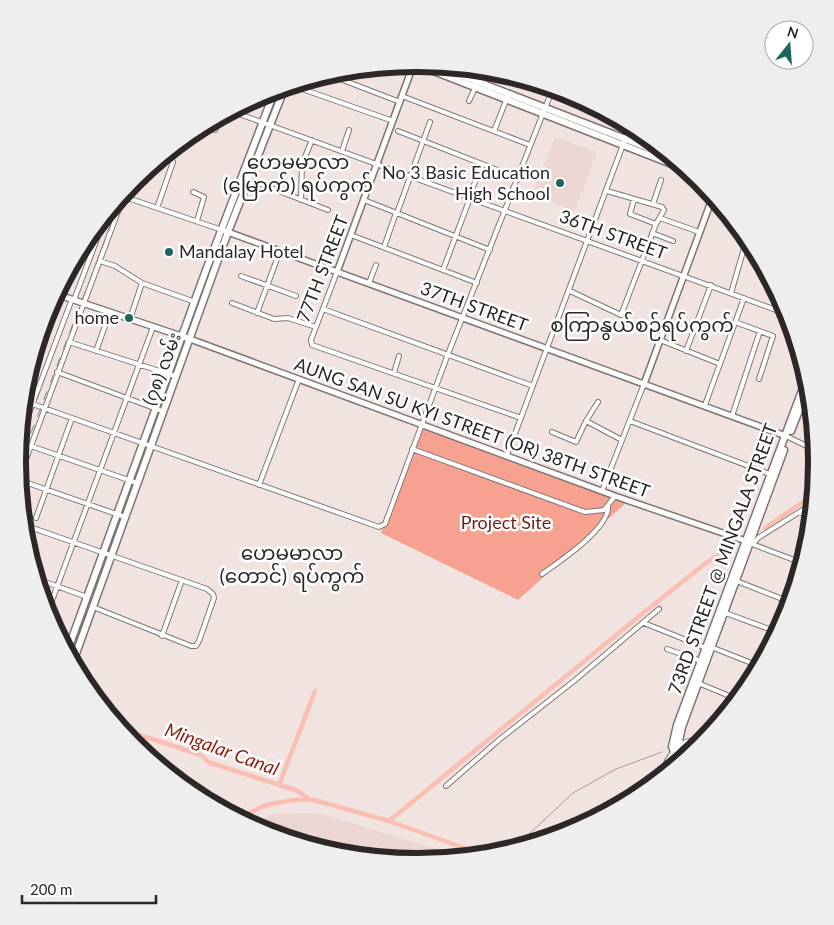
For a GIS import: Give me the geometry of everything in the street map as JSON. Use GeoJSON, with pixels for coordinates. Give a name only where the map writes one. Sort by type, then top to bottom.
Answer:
{"type":"FeatureCollection","features":[{"type":"Feature","properties":{"kind":"main road"},"geometry":{"type":"LineString","coordinates":[[441,73],[545,111]]}},
{"type":"Feature","properties":{"kind":"main road"},"geometry":{"type":"LineString","coordinates":[[456,74],[659,155]]}},
{"type":"Feature","properties":{"kind":"main road","name":"(၇၈) လမ်း"},"geometry":{"type":"LineString","coordinates":[[76,653],[112,556],[134,482],[172,375],[182,337],[282,95]]}},
{"type":"Feature","properties":{"kind":"main road","name":"(၇၈) လမ်း"},"geometry":{"type":"LineString","coordinates":[[172,375],[190,339],[225,231],[272,99]]}},
{"type":"Feature","properties":{"kind":"main road"},"geometry":{"type":"LineString","coordinates":[[64,297],[190,339]]}},
{"type":"Feature","properties":{"kind":"main road","name":"73RD STREET @ MINGALA STREET"},"geometry":{"type":"LineString","coordinates":[[676,755],[680,726],[690,697],[750,542],[772,475],[802,397]]}},
{"type":"Feature","properties":{"kind":"main road","name":"(၇၈) လမ်း"},"geometry":{"type":"LineString","coordinates":[[72,640],[117,514],[134,482]]}},
{"type":"Feature","properties":{"kind":"main road","name":"73RD STREET @ MINGALA STREET"},"geometry":{"type":"LineString","coordinates":[[696,682],[701,661],[708,647]]}},
{"type":"Feature","properties":{"kind":"street","name":"77TH STREET"},"geometry":{"type":"LineString","coordinates":[[394,373],[311,343],[411,72]]}},
{"type":"Feature","properties":{"kind":"street"},"geometry":{"type":"LineString","coordinates":[[342,79],[530,145]]}},
{"type":"Feature","properties":{"kind":"street"},"geometry":{"type":"LineString","coordinates":[[470,101],[476,86]]}},
{"type":"Feature","properties":{"kind":"street"},"geometry":{"type":"LineString","coordinates":[[302,89],[393,121]]}},
{"type":"Feature","properties":{"kind":"street"},"geometry":{"type":"LineString","coordinates":[[32,404],[379,527],[385,524],[462,317],[506,211],[551,95]]}},
{"type":"Feature","properties":{"kind":"street"},"geometry":{"type":"LineString","coordinates":[[494,131],[507,98]]}},
{"type":"Feature","properties":{"kind":"street","name":"36TH STREET"},"geometry":{"type":"LineString","coordinates":[[240,114],[776,309]]}},
{"type":"Feature","properties":{"kind":"street"},"geometry":{"type":"LineString","coordinates":[[384,247],[430,122]]}},
{"type":"Feature","properties":{"kind":"street"},"geometry":{"type":"LineString","coordinates":[[342,151],[349,130]]}},
{"type":"Feature","properties":{"kind":"street"},"geometry":{"type":"LineString","coordinates":[[398,131],[518,178]]}},
{"type":"Feature","properties":{"kind":"street"},"geometry":{"type":"LineString","coordinates":[[507,455],[570,291],[627,134]]}},
{"type":"Feature","properties":{"kind":"street"},"geometry":{"type":"LineString","coordinates":[[301,200],[302,164],[312,140]]}},
{"type":"Feature","properties":{"kind":"street"},"geometry":{"type":"LineString","coordinates":[[157,208],[173,162]]}},
{"type":"Feature","properties":{"kind":"street"},"geometry":{"type":"LineString","coordinates":[[443,270],[478,174]]}},
{"type":"Feature","properties":{"kind":"street"},"geometry":{"type":"LineString","coordinates":[[248,179],[328,210]]}},
{"type":"Feature","properties":{"kind":"street"},"geometry":{"type":"LineString","coordinates":[[652,204],[660,180]]}},
{"type":"Feature","properties":{"kind":"street"},"geometry":{"type":"LineString","coordinates":[[570,291],[621,315],[641,259],[664,208],[607,190]]}},
{"type":"Feature","properties":{"kind":"street"},"geometry":{"type":"LineString","coordinates":[[193,192],[204,197],[197,221]]}},
{"type":"Feature","properties":{"kind":"street","name":"37TH STREET"},"geometry":{"type":"LineString","coordinates":[[129,198],[370,283],[705,405],[807,446]]}},
{"type":"Feature","properties":{"kind":"street"},"geometry":{"type":"LineString","coordinates":[[634,199],[630,214],[656,224]]}},
{"type":"Feature","properties":{"kind":"street"},"geometry":{"type":"LineString","coordinates":[[364,200],[490,250]]}},
{"type":"Feature","properties":{"kind":"street"},"geometry":{"type":"LineString","coordinates":[[602,491],[644,384],[710,204]]}},
{"type":"Feature","properties":{"kind":"street"},"geometry":{"type":"LineString","coordinates":[[26,459],[117,212]]}},
{"type":"Feature","properties":{"kind":"street"},"geometry":{"type":"LineString","coordinates":[[660,218],[699,232]]}},
{"type":"Feature","properties":{"kind":"street"},"geometry":{"type":"LineString","coordinates":[[652,233],[673,241]]}},
{"type":"Feature","properties":{"kind":"street"},"geometry":{"type":"LineString","coordinates":[[351,234],[477,283]]}},
{"type":"Feature","properties":{"kind":"street"},"geometry":{"type":"LineString","coordinates":[[30,408],[97,238]]}},
{"type":"Feature","properties":{"kind":"street"},"geometry":{"type":"LineString","coordinates":[[731,293],[744,248]]}},
{"type":"Feature","properties":{"kind":"street"},"geometry":{"type":"LineString","coordinates":[[257,313],[280,251]]}},
{"type":"Feature","properties":{"kind":"street"},"geometry":{"type":"LineString","coordinates":[[100,260],[116,266],[142,283],[195,302]]}},
{"type":"Feature","properties":{"kind":"street"},"geometry":{"type":"LineString","coordinates":[[370,283],[376,265]]}},
{"type":"Feature","properties":{"kind":"street"},"geometry":{"type":"LineString","coordinates":[[241,276],[296,296]]}},
{"type":"Feature","properties":{"kind":"street"},"geometry":{"type":"LineString","coordinates":[[130,319],[142,283]]}},
{"type":"Feature","properties":{"kind":"street"},"geometry":{"type":"LineString","coordinates":[[686,351],[711,285]]}},
{"type":"Feature","properties":{"kind":"street"},"geometry":{"type":"LineString","coordinates":[[705,405],[744,298]]}},
{"type":"Feature","properties":{"kind":"street"},"geometry":{"type":"LineString","coordinates":[[232,303],[274,319],[288,318],[316,327]]}},
{"type":"Feature","properties":{"kind":"street"},"geometry":{"type":"LineString","coordinates":[[323,309],[533,386]]}},
{"type":"Feature","properties":{"kind":"street"},"geometry":{"type":"LineString","coordinates":[[96,351],[110,312]]}},
{"type":"Feature","properties":{"kind":"street"},"geometry":{"type":"LineString","coordinates":[[735,322],[760,330],[773,337],[759,379]]}},
{"type":"Feature","properties":{"kind":"street"},"geometry":{"type":"LineString","coordinates":[[52,601],[153,327]]}},
{"type":"Feature","properties":{"kind":"street"},"geometry":{"type":"LineString","coordinates":[[732,416],[760,330]]}},
{"type":"Feature","properties":{"kind":"street","name":"AUNG SAN SU KYI STREET (OR) 38TH STREET"},"geometry":{"type":"LineString","coordinates":[[190,339],[615,496],[750,542]]}},
{"type":"Feature","properties":{"kind":"street"},"geometry":{"type":"LineString","coordinates":[[660,340],[720,364]]}},
{"type":"Feature","properties":{"kind":"street"},"geometry":{"type":"LineString","coordinates":[[69,342],[140,363],[172,375]]}},
{"type":"Feature","properties":{"kind":"street"},"geometry":{"type":"LineString","coordinates":[[400,356],[394,373],[521,418]]}},
{"type":"Feature","properties":{"kind":"street"},"geometry":{"type":"LineString","coordinates":[[57,372],[160,410]]}},
{"type":"Feature","properties":{"kind":"street"},"geometry":{"type":"LineString","coordinates":[[258,485],[299,379]]}},
{"type":"Feature","properties":{"kind":"street"},"geometry":{"type":"LineString","coordinates":[[552,432],[576,442],[598,402]]}},
{"type":"Feature","properties":{"kind":"street"},"geometry":{"type":"LineString","coordinates":[[36,518],[72,418]]}},
{"type":"Feature","properties":{"kind":"street"},"geometry":{"type":"LineString","coordinates":[[630,421],[772,475]]}},
{"type":"Feature","properties":{"kind":"street"},"geometry":{"type":"LineString","coordinates":[[586,422],[622,440]]}},
{"type":"Feature","properties":{"kind":"street"},"geometry":{"type":"LineString","coordinates":[[31,446],[134,482]]}},
{"type":"Feature","properties":{"kind":"street"},"geometry":{"type":"LineString","coordinates":[[412,449],[585,512],[604,510],[615,496]]}},
{"type":"Feature","properties":{"kind":"street"},"geometry":{"type":"LineString","coordinates":[[27,482],[125,517]]}},
{"type":"Feature","properties":{"kind":"street"},"geometry":{"type":"LineString","coordinates":[[542,574],[570,554],[592,534],[603,520],[608,506]]}},
{"type":"Feature","properties":{"kind":"street"},"geometry":{"type":"LineString","coordinates":[[750,542],[805,509]]}},
{"type":"Feature","properties":{"kind":"street"},"geometry":{"type":"LineString","coordinates":[[800,512],[804,514]]}},
{"type":"Feature","properties":{"kind":"street"},"geometry":{"type":"LineString","coordinates":[[32,528],[207,589],[213,594],[214,598],[196,646],[162,636],[92,607]]}},
{"type":"Feature","properties":{"kind":"street"},"geometry":{"type":"LineString","coordinates":[[750,542],[795,560]]}},
{"type":"Feature","properties":{"kind":"street"},"geometry":{"type":"LineString","coordinates":[[162,636],[182,580]]}},
{"type":"Feature","properties":{"kind":"street"},"geometry":{"type":"LineString","coordinates":[[734,580],[783,599]]}},
{"type":"Feature","properties":{"kind":"street"},"geometry":{"type":"LineString","coordinates":[[45,582],[86,597]]}},
{"type":"Feature","properties":{"kind":"street"},"geometry":{"type":"LineString","coordinates":[[446,786],[500,739],[659,609]]}},
{"type":"Feature","properties":{"kind":"street"},"geometry":{"type":"LineString","coordinates":[[722,611],[770,629]]}},
{"type":"Feature","properties":{"kind":"street"},"geometry":{"type":"LineString","coordinates":[[644,623],[752,663]]}},
{"type":"Feature","properties":{"kind":"street"},"geometry":{"type":"LineString","coordinates":[[667,649],[701,661]]}},
{"type":"Feature","properties":{"kind":"street"},"geometry":{"type":"LineString","coordinates":[[696,682],[730,696]]}},
{"type":"Feature","properties":{"kind":"street"},"geometry":{"type":"LineString","coordinates":[[666,764],[676,755]]}},
{"type":"Feature","properties":{"kind":"shaded area","name":"No 3 Basic Education High School"},"geometry":{"type":"Polygon","coordinates":[[[555,137],[597,152],[575,211],[532,195],[555,137]]]}},
{"type":"Feature","properties":{"kind":"shaded area"},"geometry":{"type":"Polygon","coordinates":[[[319,813],[446,852],[391,852],[341,846],[291,833],[260,821],[272,814],[319,813]]]}},
{"type":"Feature","properties":{"kind":"green space","name":"Project Site"},"geometry":{"type":"Polygon","coordinates":[[[423,424],[628,501],[518,600],[381,533],[423,424]]]}},
{"type":"Feature","properties":{"kind":"waterway"},"geometry":{"type":"LineString","coordinates":[[765,528],[806,500]]}},
{"type":"Feature","properties":{"kind":"waterway"},"geometry":{"type":"LineString","coordinates":[[389,821],[632,622],[706,563],[727,550]]}},
{"type":"Feature","properties":{"kind":"waterway"},"geometry":{"type":"LineString","coordinates":[[279,785],[315,691]]}},
{"type":"Feature","properties":{"kind":"waterway","name":"Mingalar Canal"},"geometry":{"type":"LineString","coordinates":[[136,734],[201,755],[208,762],[298,791],[309,799]]}},
{"type":"Feature","properties":{"kind":"waterway"},"geometry":{"type":"LineString","coordinates":[[525,838],[573,793],[616,769],[662,752]]}},
{"type":"Feature","properties":{"kind":"waterway"},"geometry":{"type":"LineString","coordinates":[[247,814],[266,805],[294,800],[314,800],[389,821],[469,850]]}},
{"type":"Feature","properties":{"kind":"railway"},"geometry":{"type":"LineString","coordinates":[[27,444],[114,216]]}},
{"type":"Feature","properties":{"kind":"railway"},"geometry":{"type":"LineString","coordinates":[[29,420],[45,377]]}},
{"type":"Feature","properties":{"kind":"place","name":"No 3 Basic Education High School"},"geometry":{"type":"Point","coordinates":[560,183]}},
{"type":"Feature","properties":{"kind":"place","name":"Mandalay Hotel"},"geometry":{"type":"Point","coordinates":[169,252]}},
{"type":"Feature","properties":{"kind":"place","name":"home"},"geometry":{"type":"Point","coordinates":[129,318]}},
{"type":"Feature","properties":{"kind":"district","name":"ဟေမမာလာ (မြောက်) ရပ်ကွက်"},"geometry":{"type":"Point","coordinates":[298,174]}},
{"type":"Feature","properties":{"kind":"district","name":"စကြာနွယ်စဉ်ရပ်ကွက်"},"geometry":{"type":"Point","coordinates":[642,325]}},
{"type":"Feature","properties":{"kind":"district","name":"ဟေမမာလာ (တောင်) ရပ်ကွက်"},"geometry":{"type":"Point","coordinates":[292,564]}}]}
